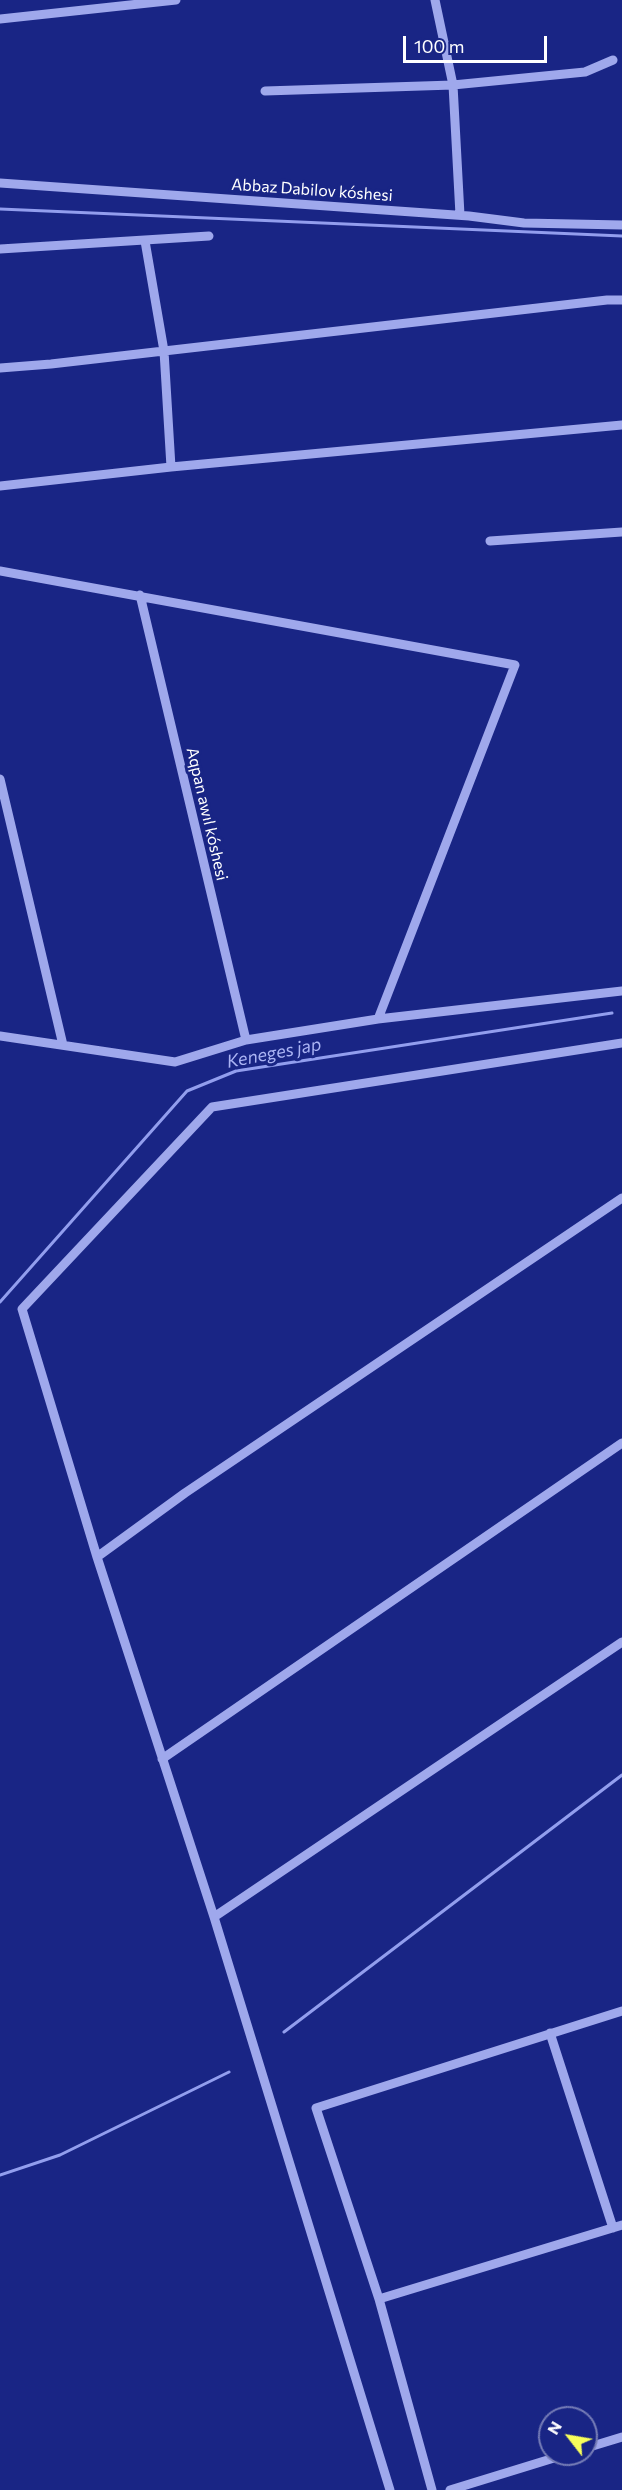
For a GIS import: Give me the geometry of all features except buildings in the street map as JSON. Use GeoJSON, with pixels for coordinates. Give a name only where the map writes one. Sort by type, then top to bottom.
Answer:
{"type":"FeatureCollection","features":[{"type":"Feature","properties":{"kind":"street"},"geometry":{"type":"LineString","coordinates":[[0,19],[176,0]]}},
{"type":"Feature","properties":{"kind":"street"},"geometry":{"type":"LineString","coordinates":[[435,0],[453,85],[460,215]]}},
{"type":"Feature","properties":{"kind":"street"},"geometry":{"type":"LineString","coordinates":[[265,91],[453,85],[585,72],[613,60]]}},
{"type":"Feature","properties":{"kind":"street","name":"Abbaz Dabilov kóshesi"},"geometry":{"type":"LineString","coordinates":[[0,183],[460,215],[524,223],[622,225]]}},
{"type":"Feature","properties":{"kind":"street"},"geometry":{"type":"LineString","coordinates":[[0,249],[145,242],[208,236]]}},
{"type":"Feature","properties":{"kind":"street"},"geometry":{"type":"LineString","coordinates":[[145,242],[164,351],[171,467]]}},
{"type":"Feature","properties":{"kind":"street"},"geometry":{"type":"LineString","coordinates":[[0,368],[622,300]]}},
{"type":"Feature","properties":{"kind":"street"},"geometry":{"type":"LineString","coordinates":[[0,486],[171,467],[622,425]]}},
{"type":"Feature","properties":{"kind":"street"},"geometry":{"type":"LineString","coordinates":[[490,541],[622,532]]}},
{"type":"Feature","properties":{"kind":"street"},"geometry":{"type":"LineString","coordinates":[[0,571],[515,665],[378,1019]]}},
{"type":"Feature","properties":{"kind":"street","name":"Aqpan awıl kóshesi"},"geometry":{"type":"LineString","coordinates":[[140,595],[246,1040]]}},
{"type":"Feature","properties":{"kind":"street"},"geometry":{"type":"LineString","coordinates":[[0,779],[63,1045]]}},
{"type":"Feature","properties":{"kind":"street"},"geometry":{"type":"LineString","coordinates":[[0,1036],[175,1062],[246,1040],[378,1019],[622,991]]}},
{"type":"Feature","properties":{"kind":"street"},"geometry":{"type":"LineString","coordinates":[[390,2490],[214,1917],[97,1557],[22,1309],[212,1107],[622,1043]]}},
{"type":"Feature","properties":{"kind":"street"},"geometry":{"type":"LineString","coordinates":[[97,1557],[185,1493],[622,1198]]}},
{"type":"Feature","properties":{"kind":"street"},"geometry":{"type":"LineString","coordinates":[[162,1759],[622,1443]]}},
{"type":"Feature","properties":{"kind":"street"},"geometry":{"type":"LineString","coordinates":[[214,1917],[622,1642]]}},
{"type":"Feature","properties":{"kind":"street"},"geometry":{"type":"LineString","coordinates":[[432,2490],[379,2299],[316,2108],[622,2012]]}},
{"type":"Feature","properties":{"kind":"street"},"geometry":{"type":"LineString","coordinates":[[379,2299],[618,2227],[550,2034]]}},
{"type":"Feature","properties":{"kind":"street"},"geometry":{"type":"LineString","coordinates":[[598,2444],[622,2437]]}},
{"type":"Feature","properties":{"kind":"street"},"geometry":{"type":"LineString","coordinates":[[450,2490],[538,2463]]}},
{"type":"Feature","properties":{"kind":"waterway"},"geometry":{"type":"LineString","coordinates":[[0,209],[622,236]]}},
{"type":"Feature","properties":{"kind":"waterway","name":"Keneges jap"},"geometry":{"type":"LineString","coordinates":[[0,1302],[187,1091],[236,1071],[612,1013]]}},
{"type":"Feature","properties":{"kind":"waterway"},"geometry":{"type":"LineString","coordinates":[[284,2032],[622,1775]]}},
{"type":"Feature","properties":{"kind":"waterway"},"geometry":{"type":"LineString","coordinates":[[0,2175],[60,2155],[229,2072]]}}]}
